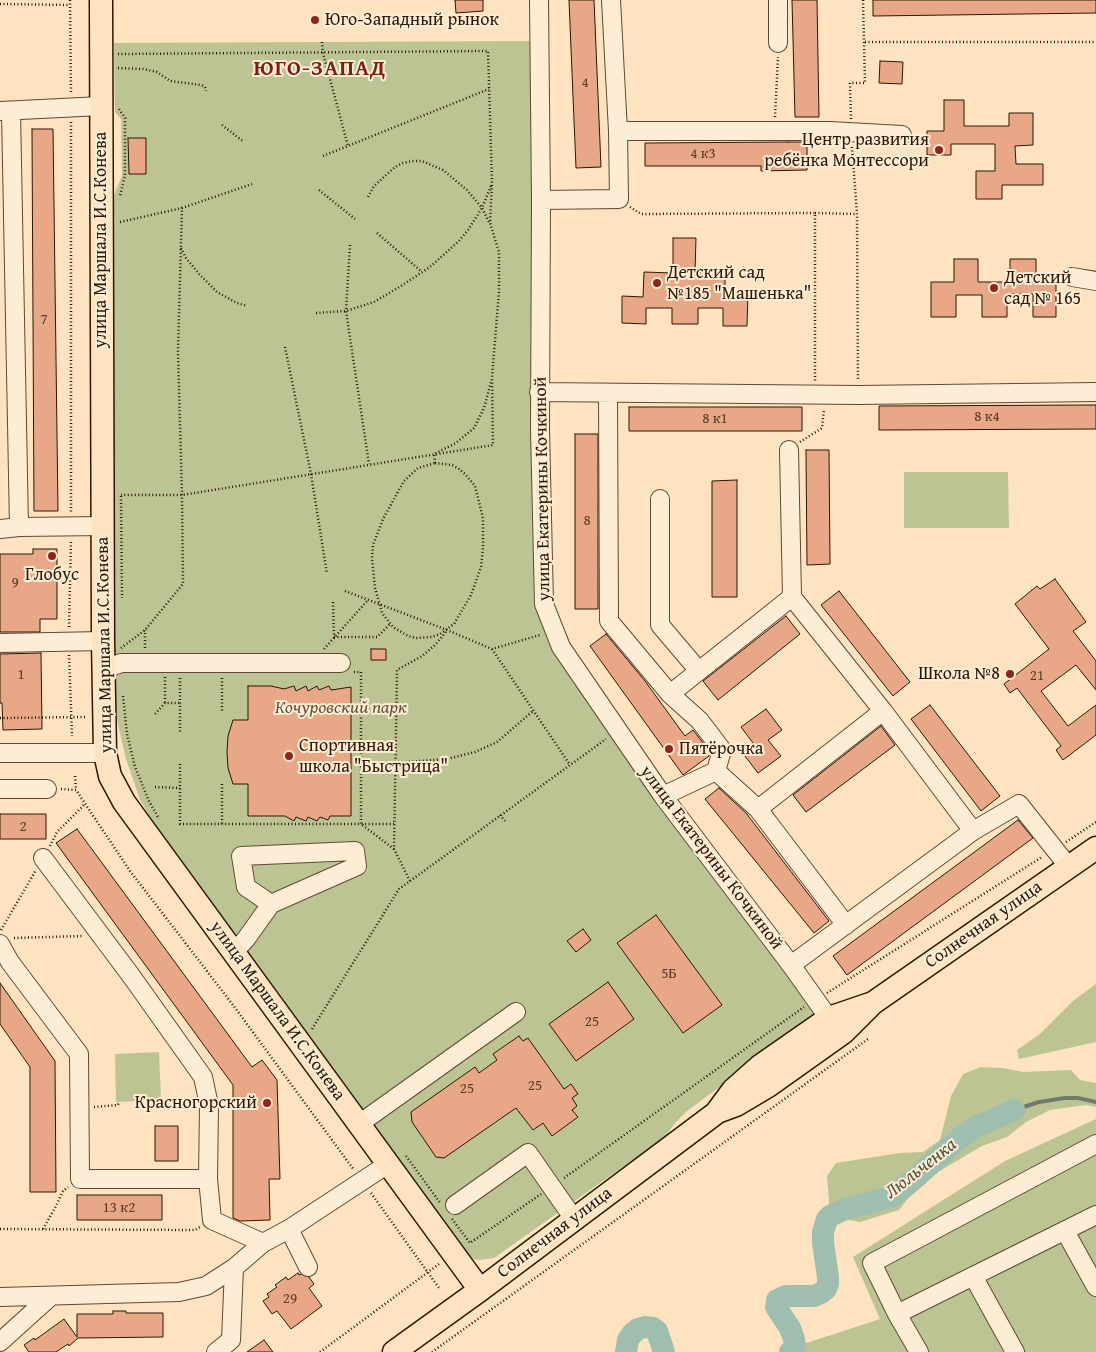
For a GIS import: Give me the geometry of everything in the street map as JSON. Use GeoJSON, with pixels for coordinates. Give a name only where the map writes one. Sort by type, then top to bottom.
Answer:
{"type":"FeatureCollection","features":[{"type":"Feature","properties":{"kind":"main road","name":"улица Маршала И.С.Конева"},"geometry":{"type":"LineString","coordinates":[[101,0],[103,526],[112,644],[104,670],[105,753],[110,776],[124,802],[480,1290]]}},
{"type":"Feature","properties":{"kind":"main road","name":"Солнечная улица"},"geometry":{"type":"LineString","coordinates":[[394,1352],[716,1113],[741,1082],[760,1066],[872,1004],[1061,857],[1096,848]]}},
{"type":"Feature","properties":{"kind":"street","name":"улица Екатерины Кочкиной"},"geometry":{"type":"LineString","coordinates":[[539,0],[541,200],[539,392],[544,604],[562,647],[663,796],[835,1026]]}},
{"type":"Feature","properties":{"kind":"street"},"geometry":{"type":"LineString","coordinates":[[541,200],[619,199],[618,131],[611,0]]}},
{"type":"Feature","properties":{"kind":"street"},"geometry":{"type":"LineString","coordinates":[[778,0],[778,43]]}},
{"type":"Feature","properties":{"kind":"street"},"geometry":{"type":"LineString","coordinates":[[19,527],[7,304],[5,111],[101,106]]}},
{"type":"Feature","properties":{"kind":"street"},"geometry":{"type":"LineString","coordinates":[[618,131],[851,132],[902,135]]}},
{"type":"Feature","properties":{"kind":"street"},"geometry":{"type":"LineString","coordinates":[[1072,277],[1096,281]]}},
{"type":"Feature","properties":{"kind":"street"},"geometry":{"type":"LineString","coordinates":[[539,392],[858,395],[1096,392]]}},
{"type":"Feature","properties":{"kind":"street"},"geometry":{"type":"LineString","coordinates":[[608,394],[609,621],[670,694],[700,721],[722,750],[716,771],[663,796]]}},
{"type":"Feature","properties":{"kind":"street"},"geometry":{"type":"LineString","coordinates":[[789,450],[792,597],[883,711],[973,831]]}},
{"type":"Feature","properties":{"kind":"street"},"geometry":{"type":"LineString","coordinates":[[660,499],[660,624],[699,671]]}},
{"type":"Feature","properties":{"kind":"street"},"geometry":{"type":"LineString","coordinates":[[0,529],[103,526]]}},
{"type":"Feature","properties":{"kind":"street"},"geometry":{"type":"LineString","coordinates":[[670,694],[792,597]]}},
{"type":"Feature","properties":{"kind":"street"},"geometry":{"type":"LineString","coordinates":[[0,643],[68,642],[112,644]]}},
{"type":"Feature","properties":{"kind":"street"},"geometry":{"type":"LineString","coordinates":[[104,670],[121,663],[346,667]]}},
{"type":"Feature","properties":{"kind":"street"},"geometry":{"type":"LineString","coordinates":[[758,809],[883,711]]}},
{"type":"Feature","properties":{"kind":"street"},"geometry":{"type":"LineString","coordinates":[[0,753],[105,753]]}},
{"type":"Feature","properties":{"kind":"street"},"geometry":{"type":"LineString","coordinates":[[716,771],[758,809],[846,925]]}},
{"type":"Feature","properties":{"kind":"street"},"geometry":{"type":"LineString","coordinates":[[0,789],[46,789]]}},
{"type":"Feature","properties":{"kind":"street"},"geometry":{"type":"LineString","coordinates":[[791,965],[973,831],[1019,804],[1061,857]]}},
{"type":"Feature","properties":{"kind":"street"},"geometry":{"type":"LineString","coordinates":[[234,952],[246,939],[271,904],[357,866],[355,851],[241,856],[246,887],[271,904]]}},
{"type":"Feature","properties":{"kind":"street"},"geometry":{"type":"LineString","coordinates":[[43,858],[132,977],[203,1078],[209,1105],[208,1179],[212,1220],[263,1243]]}},
{"type":"Feature","properties":{"kind":"street"},"geometry":{"type":"LineString","coordinates":[[5,941],[10,962],[79,1054],[80,1179],[208,1179]]}},
{"type":"Feature","properties":{"kind":"street"},"geometry":{"type":"LineString","coordinates":[[359,1124],[516,1012]]}},
{"type":"Feature","properties":{"kind":"street"},"geometry":{"type":"LineString","coordinates":[[919,1352],[897,1314],[872,1263],[1096,1144]]}},
{"type":"Feature","properties":{"kind":"street"},"geometry":{"type":"LineString","coordinates":[[455,1205],[528,1153],[574,1219]]}},
{"type":"Feature","properties":{"kind":"street"},"geometry":{"type":"LineString","coordinates":[[0,1297],[179,1292],[206,1286],[234,1268],[263,1243],[290,1229],[388,1164]]}},
{"type":"Feature","properties":{"kind":"street"},"geometry":{"type":"LineString","coordinates":[[897,1314],[1096,1215]]}},
{"type":"Feature","properties":{"kind":"street"},"geometry":{"type":"LineString","coordinates":[[290,1229],[308,1267]]}},
{"type":"Feature","properties":{"kind":"street"},"geometry":{"type":"LineString","coordinates":[[1065,1231],[1096,1287]]}},
{"type":"Feature","properties":{"kind":"street"},"geometry":{"type":"LineString","coordinates":[[216,1352],[232,1340],[234,1268]]}},
{"type":"Feature","properties":{"kind":"street"},"geometry":{"type":"LineString","coordinates":[[973,1276],[1015,1352]]}},
{"type":"Feature","properties":{"kind":"street"},"geometry":{"type":"LineString","coordinates":[[0,1342],[51,1296]]}},
{"type":"Feature","properties":{"kind":"path"},"geometry":{"type":"LineString","coordinates":[[70,0],[71,526],[68,642],[72,736]]}},
{"type":"Feature","properties":{"kind":"path"},"geometry":{"type":"LineString","coordinates":[[858,395],[857,214],[851,132],[850,83],[865,83],[863,0]]}},
{"type":"Feature","properties":{"kind":"path"},"geometry":{"type":"LineString","coordinates":[[0,4],[70,5]]}},
{"type":"Feature","properties":{"kind":"path"},"geometry":{"type":"LineString","coordinates":[[322,42],[322,53],[348,146]]}},
{"type":"Feature","properties":{"kind":"path"},"geometry":{"type":"LineString","coordinates":[[865,42],[1096,42]]}},
{"type":"Feature","properties":{"kind":"path"},"geometry":{"type":"LineString","coordinates":[[774,131],[778,43]]}},
{"type":"Feature","properties":{"kind":"path"},"geometry":{"type":"LineString","coordinates":[[118,54],[488,51],[492,184],[490,223]]}},
{"type":"Feature","properties":{"kind":"path"},"geometry":{"type":"LineString","coordinates":[[118,68],[143,68],[157,72],[170,81],[201,85],[205,87],[206,91]]}},
{"type":"Feature","properties":{"kind":"path"},"geometry":{"type":"LineString","coordinates":[[323,156],[489,89]]}},
{"type":"Feature","properties":{"kind":"path"},"geometry":{"type":"LineString","coordinates":[[222,125],[244,142]]}},
{"type":"Feature","properties":{"kind":"path"},"geometry":{"type":"LineString","coordinates":[[121,495],[182,495],[493,445],[492,377],[499,301],[499,252],[490,223],[482,208],[467,190],[450,175],[422,161],[403,163],[395,167],[374,186],[368,197]]}},
{"type":"Feature","properties":{"kind":"path"},"geometry":{"type":"LineString","coordinates":[[120,222],[182,208],[252,184]]}},
{"type":"Feature","properties":{"kind":"path"},"geometry":{"type":"LineString","coordinates":[[316,313],[346,311],[374,302],[422,272],[459,241],[482,208],[492,184]]}},
{"type":"Feature","properties":{"kind":"path"},"geometry":{"type":"LineString","coordinates":[[319,190],[354,219]]}},
{"type":"Feature","properties":{"kind":"path"},"geometry":{"type":"LineString","coordinates":[[619,199],[641,214],[857,214]]}},
{"type":"Feature","properties":{"kind":"path"},"geometry":{"type":"LineString","coordinates":[[112,644],[145,630],[183,584],[178,351],[182,208]]}},
{"type":"Feature","properties":{"kind":"path"},"geometry":{"type":"LineString","coordinates":[[789,450],[822,428],[815,214]]}},
{"type":"Feature","properties":{"kind":"path"},"geometry":{"type":"LineString","coordinates":[[376,233],[422,272]]}},
{"type":"Feature","properties":{"kind":"path"},"geometry":{"type":"LineString","coordinates":[[350,245],[346,311],[369,464]]}},
{"type":"Feature","properties":{"kind":"path"},"geometry":{"type":"LineString","coordinates":[[180,247],[186,258],[208,284],[227,298],[247,306]]}},
{"type":"Feature","properties":{"kind":"path"},"geometry":{"type":"LineString","coordinates":[[285,347],[311,474],[328,574]]}},
{"type":"Feature","properties":{"kind":"path"},"geometry":{"type":"LineString","coordinates":[[434,454],[456,443],[474,428],[484,408],[492,377]]}},
{"type":"Feature","properties":{"kind":"path"},"geometry":{"type":"LineString","coordinates":[[434,454],[435,463]]}},
{"type":"Feature","properties":{"kind":"path"},"geometry":{"type":"LineString","coordinates":[[394,849],[397,670],[430,650],[454,624],[476,582],[483,548],[483,518],[475,486],[465,474],[452,465],[435,463],[418,468],[404,481],[391,503],[376,536],[372,570],[382,613],[400,633],[416,638],[432,637],[447,630]]}},
{"type":"Feature","properties":{"kind":"path"},"geometry":{"type":"LineString","coordinates":[[345,591],[492,649],[570,765]]}},
{"type":"Feature","properties":{"kind":"path"},"geometry":{"type":"LineString","coordinates":[[333,602],[334,637],[377,637],[390,624]]}},
{"type":"Feature","properties":{"kind":"path"},"geometry":{"type":"LineString","coordinates":[[145,630],[145,663]]}},
{"type":"Feature","properties":{"kind":"path"},"geometry":{"type":"LineString","coordinates":[[492,649],[549,632]]}},
{"type":"Feature","properties":{"kind":"path"},"geometry":{"type":"LineString","coordinates":[[346,667],[361,672],[361,824]]}},
{"type":"Feature","properties":{"kind":"path"},"geometry":{"type":"LineString","coordinates":[[155,714],[165,703],[165,671]]}},
{"type":"Feature","properties":{"kind":"path"},"geometry":{"type":"LineString","coordinates":[[180,671],[180,734]]}},
{"type":"Feature","properties":{"kind":"path"},"geometry":{"type":"LineString","coordinates":[[165,703],[180,703]]}},
{"type":"Feature","properties":{"kind":"path"},"geometry":{"type":"LineString","coordinates":[[396,763],[447,758],[475,752],[497,742],[533,711]]}},
{"type":"Feature","properties":{"kind":"path"},"geometry":{"type":"LineString","coordinates":[[0,718],[85,717]]}},
{"type":"Feature","properties":{"kind":"path"},"geometry":{"type":"LineString","coordinates":[[312,1030],[399,889],[618,730]]}},
{"type":"Feature","properties":{"kind":"path"},"geometry":{"type":"LineString","coordinates":[[180,764],[180,824],[394,824]]}},
{"type":"Feature","properties":{"kind":"path"},"geometry":{"type":"LineString","coordinates":[[75,776],[76,790],[130,871],[233,1005],[438,1288]]}},
{"type":"Feature","properties":{"kind":"path"},"geometry":{"type":"LineString","coordinates":[[222,784],[222,824]]}},
{"type":"Feature","properties":{"kind":"path"},"geometry":{"type":"LineString","coordinates":[[155,787],[180,788]]}},
{"type":"Feature","properties":{"kind":"path"},"geometry":{"type":"LineString","coordinates":[[46,789],[76,790]]}},
{"type":"Feature","properties":{"kind":"path"},"geometry":{"type":"LineString","coordinates":[[500,815],[504,821]]}},
{"type":"Feature","properties":{"kind":"path"},"geometry":{"type":"LineString","coordinates":[[825,995],[1061,857],[1096,822]]}},
{"type":"Feature","properties":{"kind":"path"},"geometry":{"type":"LineString","coordinates":[[361,824],[394,849],[410,881]]}},
{"type":"Feature","properties":{"kind":"path"},"geometry":{"type":"LineString","coordinates":[[5,941],[101,936]]}},
{"type":"Feature","properties":{"kind":"path"},"geometry":{"type":"LineString","coordinates":[[470,1243],[805,1007]]}},
{"type":"Feature","properties":{"kind":"path"},"geometry":{"type":"LineString","coordinates":[[432,1352],[868,1039]]}},
{"type":"Feature","properties":{"kind":"path"},"geometry":{"type":"LineString","coordinates":[[79,1109],[100,1105],[118,1105],[119,1102]]}},
{"type":"Feature","properties":{"kind":"path"},"geometry":{"type":"LineString","coordinates":[[43,1230],[63,1191],[80,1179]]}},
{"type":"Feature","properties":{"kind":"path"},"geometry":{"type":"LineString","coordinates":[[0,1229],[195,1230],[212,1220]]}},
{"type":"Feature","properties":{"kind":"path"},"geometry":{"type":"LineString","coordinates":[[320,1352],[438,1264]]}},
{"type":"Feature","properties":{"kind":"green space","name":"Кочуровский парк"},"geometry":{"type":"Polygon","coordinates":[[[530,41],[536,604],[818,1014],[687,1111],[665,1137],[494,1258],[480,1260],[473,1259],[470,1256],[159,832],[140,800],[126,759],[116,716],[115,682],[111,203],[122,175],[121,119],[115,112],[114,43],[530,41]]]}},
{"type":"Feature","properties":{"kind":"green space"},"geometry":{"type":"Polygon","coordinates":[[[904,472],[1008,472],[1009,528],[904,528],[904,472]]]}},
{"type":"Feature","properties":{"kind":"green space"},"geometry":{"type":"Polygon","coordinates":[[[1096,984],[1096,1042],[1019,1059],[1017,1050],[1040,1034],[1073,1001],[1096,984]]]}},
{"type":"Feature","properties":{"kind":"green space"},"geometry":{"type":"Polygon","coordinates":[[[159,1052],[161,1100],[116,1102],[115,1054],[159,1052]]]}},
{"type":"Feature","properties":{"kind":"green space"},"geometry":{"type":"Polygon","coordinates":[[[981,1067],[1003,1068],[1023,1072],[1071,1070],[1080,1080],[1096,1083],[1096,1107],[1086,1105],[1050,1110],[1026,1122],[1007,1137],[982,1146],[938,1172],[918,1186],[899,1210],[860,1222],[830,1216],[827,1176],[836,1163],[900,1153],[923,1152],[940,1140],[951,1096],[963,1074],[981,1067]]]}},
{"type":"Feature","properties":{"kind":"green space"},"geometry":{"type":"Polygon","coordinates":[[[1096,1119],[1096,1352],[779,1352],[880,1319],[853,1257],[1005,1161],[1096,1119]]]}},
{"type":"Feature","properties":{"kind":"building"},"geometry":{"type":"Polygon","coordinates":[[[455,0],[483,0],[483,11],[456,13],[455,0]]]}},
{"type":"Feature","properties":{"kind":"building"},"geometry":{"type":"Polygon","coordinates":[[[569,0],[594,0],[601,167],[576,168],[569,0]]]}},
{"type":"Feature","properties":{"kind":"building"},"geometry":{"type":"Polygon","coordinates":[[[792,0],[817,0],[819,117],[795,117],[792,0]]]}},
{"type":"Feature","properties":{"kind":"building"},"geometry":{"type":"Polygon","coordinates":[[[873,0],[1096,0],[1096,13],[873,16],[873,0]]]}},
{"type":"Feature","properties":{"kind":"building"},"geometry":{"type":"Polygon","coordinates":[[[880,61],[903,62],[902,84],[879,83],[880,61]]]}},
{"type":"Feature","properties":{"kind":"building","name":"Центр развития ребёнка Монтессори"},"geometry":{"type":"Polygon","coordinates":[[[944,100],[964,100],[964,126],[1009,126],[1009,113],[1033,113],[1033,145],[1015,146],[1016,164],[1043,164],[1043,185],[1002,185],[1002,199],[976,199],[976,171],[995,171],[995,144],[951,144],[951,155],[927,155],[927,131],[944,131],[944,100]]]}},
{"type":"Feature","properties":{"kind":"building"},"geometry":{"type":"Polygon","coordinates":[[[32,129],[53,129],[58,511],[34,511],[32,129]]]}},
{"type":"Feature","properties":{"kind":"building"},"geometry":{"type":"Polygon","coordinates":[[[128,138],[146,138],[146,174],[129,174],[128,138]]]}},
{"type":"Feature","properties":{"kind":"building"},"geometry":{"type":"Polygon","coordinates":[[[807,142],[807,170],[761,171],[761,166],[645,166],[645,143],[807,142]]]}},
{"type":"Feature","properties":{"kind":"building","name":"Детский сад №185 \"Машенька\""},"geometry":{"type":"Polygon","coordinates":[[[673,238],[696,238],[695,272],[725,272],[725,294],[748,294],[747,326],[723,326],[723,308],[698,308],[698,324],[672,324],[672,308],[646,308],[646,324],[622,323],[622,296],[643,297],[644,272],[673,273],[673,238]]]}},
{"type":"Feature","properties":{"kind":"building","name":"Детский сад № 165"},"geometry":{"type":"Polygon","coordinates":[[[954,259],[978,259],[978,282],[1010,282],[1010,259],[1036,259],[1036,282],[1056,282],[1056,317],[1033,317],[1033,294],[1007,294],[1007,317],[982,317],[982,295],[956,295],[956,317],[931,317],[931,282],[954,282],[954,259]]]}},
{"type":"Feature","properties":{"kind":"building"},"geometry":{"type":"Polygon","coordinates":[[[1096,405],[1096,429],[879,430],[879,406],[1096,405]]]}},
{"type":"Feature","properties":{"kind":"building"},"geometry":{"type":"Polygon","coordinates":[[[629,407],[802,407],[802,431],[629,431],[629,407]]]}},
{"type":"Feature","properties":{"kind":"building"},"geometry":{"type":"Polygon","coordinates":[[[575,434],[598,434],[598,609],[575,609],[575,434]]]}},
{"type":"Feature","properties":{"kind":"building"},"geometry":{"type":"Polygon","coordinates":[[[806,450],[829,450],[830,564],[807,565],[806,450]]]}},
{"type":"Feature","properties":{"kind":"building"},"geometry":{"type":"Polygon","coordinates":[[[737,480],[737,597],[712,597],[712,481],[737,480]]]}},
{"type":"Feature","properties":{"kind":"building"},"geometry":{"type":"Polygon","coordinates":[[[33,549],[57,549],[57,619],[40,619],[40,632],[0,632],[0,554],[33,554],[33,549]]]}},
{"type":"Feature","properties":{"kind":"building","name":"Школа №8"},"geometry":{"type":"Polygon","coordinates":[[[1055,579],[1086,622],[1073,631],[1096,661],[1096,690],[1076,665],[1041,691],[1068,726],[1096,705],[1096,735],[1063,760],[1056,750],[1061,746],[1017,688],[1010,693],[1004,684],[1049,649],[1015,604],[1037,586],[1040,589],[1055,579]]]}},
{"type":"Feature","properties":{"kind":"building"},"geometry":{"type":"Polygon","coordinates":[[[839,591],[910,682],[893,696],[821,605],[839,591]]]}},
{"type":"Feature","properties":{"kind":"building"},"geometry":{"type":"Polygon","coordinates":[[[786,616],[800,634],[718,700],[703,681],[786,616]]]}},
{"type":"Feature","properties":{"kind":"building"},"geometry":{"type":"Polygon","coordinates":[[[606,634],[645,681],[685,736],[693,730],[710,752],[709,756],[683,775],[590,646],[606,634]]]}},
{"type":"Feature","properties":{"kind":"building"},"geometry":{"type":"Polygon","coordinates":[[[371,649],[386,649],[386,660],[371,660],[371,649]]]}},
{"type":"Feature","properties":{"kind":"building"},"geometry":{"type":"Polygon","coordinates":[[[41,653],[42,729],[3,730],[2,703],[0,703],[0,654],[41,653]]]}},
{"type":"Feature","properties":{"kind":"building","name":"Спортивная школа \"Быстрица\""},"geometry":{"type":"Polygon","coordinates":[[[248,686],[271,686],[284,689],[294,686],[296,691],[306,686],[308,691],[317,686],[319,690],[329,686],[331,690],[351,687],[351,816],[330,816],[328,820],[320,817],[317,821],[308,817],[306,821],[296,817],[294,821],[285,816],[248,816],[248,784],[233,784],[228,768],[227,752],[228,736],[233,720],[248,720],[248,686]]]}},
{"type":"Feature","properties":{"kind":"building"},"geometry":{"type":"Polygon","coordinates":[[[930,705],[1000,796],[981,811],[911,719],[930,705]]]}},
{"type":"Feature","properties":{"kind":"building"},"geometry":{"type":"Polygon","coordinates":[[[766,709],[782,730],[768,740],[781,756],[758,773],[741,751],[753,743],[741,727],[766,709]]]}},
{"type":"Feature","properties":{"kind":"building"},"geometry":{"type":"Polygon","coordinates":[[[881,726],[895,745],[806,812],[793,795],[881,726]]]}},
{"type":"Feature","properties":{"kind":"building"},"geometry":{"type":"Polygon","coordinates":[[[719,788],[746,813],[829,921],[814,933],[705,799],[719,788]]]}},
{"type":"Feature","properties":{"kind":"building"},"geometry":{"type":"Polygon","coordinates":[[[0,814],[46,814],[46,839],[0,839],[0,814]]]}},
{"type":"Feature","properties":{"kind":"building"},"geometry":{"type":"Polygon","coordinates":[[[1018,820],[1033,838],[847,975],[833,956],[1018,820]]]}},
{"type":"Feature","properties":{"kind":"building"},"geometry":{"type":"Polygon","coordinates":[[[77,829],[252,1067],[262,1060],[277,1080],[280,1179],[269,1179],[270,1220],[240,1221],[233,1218],[233,1085],[56,843],[77,829]]]}},
{"type":"Feature","properties":{"kind":"building"},"geometry":{"type":"Polygon","coordinates":[[[656,915],[722,1005],[683,1033],[617,943],[656,915]]]}},
{"type":"Feature","properties":{"kind":"building"},"geometry":{"type":"Polygon","coordinates":[[[583,929],[591,940],[576,952],[567,941],[583,929]]]}},
{"type":"Feature","properties":{"kind":"building"},"geometry":{"type":"Polygon","coordinates":[[[608,982],[634,1019],[576,1061],[549,1024],[608,982]]]}},
{"type":"Feature","properties":{"kind":"building"},"geometry":{"type":"Polygon","coordinates":[[[0,983],[55,1061],[56,1192],[30,1192],[30,1067],[0,1024],[0,983]]]}},
{"type":"Feature","properties":{"kind":"building"},"geometry":{"type":"Polygon","coordinates":[[[519,1036],[523,1041],[528,1038],[564,1089],[571,1084],[578,1094],[572,1098],[577,1106],[572,1110],[578,1117],[552,1136],[543,1123],[533,1130],[516,1108],[444,1158],[436,1157],[412,1122],[411,1112],[475,1067],[479,1073],[497,1060],[493,1054],[519,1036]]]}},
{"type":"Feature","properties":{"kind":"building"},"geometry":{"type":"Polygon","coordinates":[[[155,1126],[178,1126],[178,1161],[155,1161],[155,1126]]]}},
{"type":"Feature","properties":{"kind":"building"},"geometry":{"type":"Polygon","coordinates":[[[77,1195],[162,1195],[162,1220],[77,1220],[77,1195]]]}},
{"type":"Feature","properties":{"kind":"building"},"geometry":{"type":"Polygon","coordinates":[[[298,1273],[299,1275],[309,1277],[314,1284],[309,1288],[322,1306],[291,1329],[277,1311],[272,1314],[263,1301],[269,1297],[267,1294],[277,1287],[275,1285],[286,1277],[288,1280],[298,1273]]]}},
{"type":"Feature","properties":{"kind":"building"},"geometry":{"type":"Polygon","coordinates":[[[113,1311],[163,1313],[163,1337],[78,1338],[69,1346],[68,1344],[56,1352],[29,1352],[24,1345],[34,1338],[35,1340],[64,1319],[77,1337],[77,1314],[113,1314],[113,1311]]]}},
{"type":"Feature","properties":{"kind":"building"},"geometry":{"type":"Polygon","coordinates":[[[264,1340],[273,1352],[247,1352],[264,1340]]]}},
{"type":"Feature","properties":{"kind":"waterway"},"geometry":{"type":"LineString","coordinates":[[1014,1110],[1039,1102],[1065,1098],[1078,1098],[1096,1102]]}},
{"type":"Feature","properties":{"kind":"waterway","name":"Люльченка"},"geometry":{"type":"LineString","coordinates":[[790,1352],[795,1347],[794,1339],[790,1328],[776,1307],[777,1300],[786,1296],[814,1296],[826,1289],[828,1277],[823,1232],[827,1219],[845,1209],[891,1197],[961,1137],[976,1127],[1014,1110]]}},
{"type":"Feature","properties":{"kind":"waterway","name":"Люльченка"},"geometry":{"type":"LineString","coordinates":[[626,1352],[628,1340],[632,1334],[638,1329],[645,1327],[653,1328],[657,1331],[664,1352]]}},
{"type":"Feature","properties":{"kind":"place","name":"Юго-Западный рынок"},"geometry":{"type":"Point","coordinates":[315,20]}},
{"type":"Feature","properties":{"kind":"place","name":"Центр развития ребёнка Монтессори"},"geometry":{"type":"Point","coordinates":[939,150]}},
{"type":"Feature","properties":{"kind":"place","name":"Детский сад №185 \"Машенька\""},"geometry":{"type":"Point","coordinates":[657,283]}},
{"type":"Feature","properties":{"kind":"place","name":"Детский сад № 165"},"geometry":{"type":"Point","coordinates":[994,288]}},
{"type":"Feature","properties":{"kind":"place","name":"Глобус"},"geometry":{"type":"Point","coordinates":[52,556]}},
{"type":"Feature","properties":{"kind":"place","name":"Школа №8"},"geometry":{"type":"Point","coordinates":[1010,674]}},
{"type":"Feature","properties":{"kind":"place","name":"Пятёрочка"},"geometry":{"type":"Point","coordinates":[669,749]}},
{"type":"Feature","properties":{"kind":"place","name":"Спортивная школа \"Быстрица\""},"geometry":{"type":"Point","coordinates":[289,756]}},
{"type":"Feature","properties":{"kind":"place","name":"Красногорский"},"geometry":{"type":"Point","coordinates":[267,1103]}},
{"type":"Feature","properties":{"kind":"district","name":"ЮГО-ЗАПАД"},"geometry":{"type":"Point","coordinates":[320,69]}}]}
